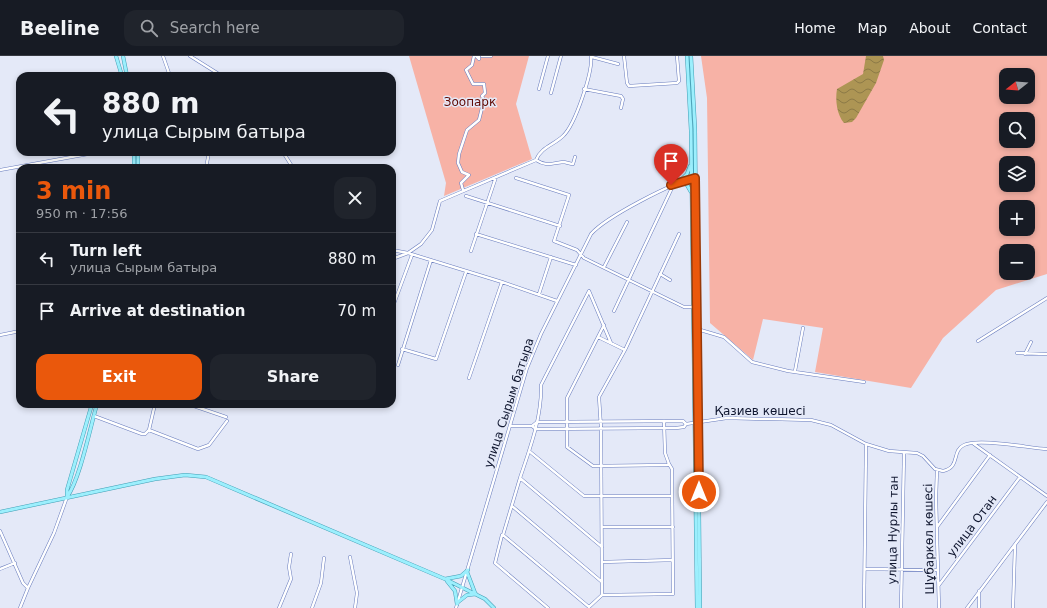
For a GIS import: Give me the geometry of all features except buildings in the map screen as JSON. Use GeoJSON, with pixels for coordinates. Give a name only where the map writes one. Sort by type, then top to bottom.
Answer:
{"type":"FeatureCollection","features":[{"type":"Feature","properties":{"kind":"main road"},"geometry":{"type":"LineString","coordinates":[[116,56],[121,72]]}},
{"type":"Feature","properties":{"kind":"main road"},"geometry":{"type":"LineString","coordinates":[[123,56],[126,72]]}},
{"type":"Feature","properties":{"kind":"main road"},"geometry":{"type":"LineString","coordinates":[[687,56],[690,87],[691,164],[693,179],[692,192],[700,608]]}},
{"type":"Feature","properties":{"kind":"main road"},"geometry":{"type":"LineString","coordinates":[[690,56],[693,87],[693,179],[697,329],[696,375]]}},
{"type":"Feature","properties":{"kind":"main road"},"geometry":{"type":"LineString","coordinates":[[691,164],[687,174],[679,182],[687,185],[692,192]]}},
{"type":"Feature","properties":{"kind":"main road"},"geometry":{"type":"LineString","coordinates":[[67,497],[67,490],[91,408]]}},
{"type":"Feature","properties":{"kind":"main road"},"geometry":{"type":"LineString","coordinates":[[67,497],[71,491],[77,473],[96,408]]}},
{"type":"Feature","properties":{"kind":"main road"},"geometry":{"type":"LineString","coordinates":[[697,423],[697,608]]}},
{"type":"Feature","properties":{"kind":"main road"},"geometry":{"type":"LineString","coordinates":[[0,512],[176,475],[206,477],[476,593],[486,599],[494,608]]}},
{"type":"Feature","properties":{"kind":"main road"},"geometry":{"type":"LineString","coordinates":[[444,579],[457,578],[468,571],[476,593]]}},
{"type":"Feature","properties":{"kind":"main road"},"geometry":{"type":"LineString","coordinates":[[444,579],[455,591],[457,605]]}},
{"type":"Feature","properties":{"kind":"main road"},"geometry":{"type":"LineString","coordinates":[[457,605],[467,596],[476,593]]}},
{"type":"Feature","properties":{"kind":"street"},"geometry":{"type":"LineString","coordinates":[[163,56],[169,72]]}},
{"type":"Feature","properties":{"kind":"street"},"geometry":{"type":"LineString","coordinates":[[190,56],[216,72]]}},
{"type":"Feature","properties":{"kind":"street"},"geometry":{"type":"LineString","coordinates":[[463,190],[461,183],[469,175],[462,172],[458,163],[459,154],[467,130],[479,120],[484,100],[482,96],[485,93],[484,84],[473,84],[466,70],[472,65],[478,56],[492,56]]}},
{"type":"Feature","properties":{"kind":"street"},"geometry":{"type":"LineString","coordinates":[[539,89],[548,56]]}},
{"type":"Feature","properties":{"kind":"street"},"geometry":{"type":"LineString","coordinates":[[551,93],[561,56]]}},
{"type":"Feature","properties":{"kind":"street"},"geometry":{"type":"LineString","coordinates":[[624,56],[627,83],[629,86],[677,83],[679,81],[677,56]]}},
{"type":"Feature","properties":{"kind":"street"},"geometry":{"type":"LineString","coordinates":[[396,258],[408,253],[421,244],[432,230],[440,201],[536,160],[543,150],[564,136],[573,121],[584,89],[591,57],[618,64]]}},
{"type":"Feature","properties":{"kind":"street"},"geometry":{"type":"LineString","coordinates":[[584,89],[621,96],[623,99],[621,108]]}},
{"type":"Feature","properties":{"kind":"street"},"geometry":{"type":"LineString","coordinates":[[33,164],[77,156]]}},
{"type":"Feature","properties":{"kind":"street"},"geometry":{"type":"LineString","coordinates":[[536,160],[549,165],[563,162],[573,164],[575,157]]}},
{"type":"Feature","properties":{"kind":"street"},"geometry":{"type":"LineString","coordinates":[[0,170],[16,167]]}},
{"type":"Feature","properties":{"kind":"street"},"geometry":{"type":"LineString","coordinates":[[471,251],[496,177]]}},
{"type":"Feature","properties":{"kind":"street"},"geometry":{"type":"LineString","coordinates":[[516,178],[569,195],[554,241],[577,250],[584,258],[684,307],[694,307]]}},
{"type":"Feature","properties":{"kind":"street","name":"улица Сырым батыра"},"geometry":{"type":"LineString","coordinates":[[457,605],[527,368],[557,301],[591,234],[599,226],[671,185],[693,179]]}},
{"type":"Feature","properties":{"kind":"street"},"geometry":{"type":"LineString","coordinates":[[614,311],[671,190],[671,185]]}},
{"type":"Feature","properties":{"kind":"street"},"geometry":{"type":"LineString","coordinates":[[466,196],[560,226]]}},
{"type":"Feature","properties":{"kind":"street"},"geometry":{"type":"LineString","coordinates":[[604,267],[627,222]]}},
{"type":"Feature","properties":{"kind":"street"},"geometry":{"type":"LineString","coordinates":[[476,234],[576,264]]}},
{"type":"Feature","properties":{"kind":"street"},"geometry":{"type":"LineString","coordinates":[[602,595],[600,467],[601,428],[599,397],[624,350],[679,234]]}},
{"type":"Feature","properties":{"kind":"street"},"geometry":{"type":"LineString","coordinates":[[396,251],[408,253],[412,256],[431,260],[502,282],[557,301]]}},
{"type":"Feature","properties":{"kind":"street"},"geometry":{"type":"LineString","coordinates":[[396,298],[412,256]]}},
{"type":"Feature","properties":{"kind":"street"},"geometry":{"type":"LineString","coordinates":[[539,294],[551,257]]}},
{"type":"Feature","properties":{"kind":"street"},"geometry":{"type":"LineString","coordinates":[[398,365],[431,260]]}},
{"type":"Feature","properties":{"kind":"street"},"geometry":{"type":"LineString","coordinates":[[402,349],[436,359],[466,272]]}},
{"type":"Feature","properties":{"kind":"street"},"geometry":{"type":"LineString","coordinates":[[660,274],[670,280]]}},
{"type":"Feature","properties":{"kind":"street"},"geometry":{"type":"LineString","coordinates":[[469,378],[502,282]]}},
{"type":"Feature","properties":{"kind":"street"},"geometry":{"type":"LineString","coordinates":[[548,608],[495,563],[536,429],[542,403],[541,385],[589,291],[611,343]]}},
{"type":"Feature","properties":{"kind":"street"},"geometry":{"type":"LineString","coordinates":[[978,341],[1047,298]]}},
{"type":"Feature","properties":{"kind":"street"},"geometry":{"type":"LineString","coordinates":[[604,325],[567,398],[567,447],[592,465],[600,467],[670,464]]}},
{"type":"Feature","properties":{"kind":"street"},"geometry":{"type":"LineString","coordinates":[[795,371],[803,328]]}},
{"type":"Feature","properties":{"kind":"street"},"geometry":{"type":"LineString","coordinates":[[697,329],[724,337],[752,362],[795,371],[864,382]]}},
{"type":"Feature","properties":{"kind":"street"},"geometry":{"type":"LineString","coordinates":[[0,335],[16,332]]}},
{"type":"Feature","properties":{"kind":"street"},"geometry":{"type":"LineString","coordinates":[[598,337],[624,350]]}},
{"type":"Feature","properties":{"kind":"street"},"geometry":{"type":"LineString","coordinates":[[1025,354],[1031,342]]}},
{"type":"Feature","properties":{"kind":"street"},"geometry":{"type":"LineString","coordinates":[[1017,353],[1047,354]]}},
{"type":"Feature","properties":{"kind":"street"},"geometry":{"type":"LineString","coordinates":[[93,416],[145,434],[149,430],[153,408]]}},
{"type":"Feature","properties":{"kind":"street"},"geometry":{"type":"LineString","coordinates":[[200,408],[226,417]]}},
{"type":"Feature","properties":{"kind":"street","name":"Қазиев көшесі"},"geometry":{"type":"LineString","coordinates":[[686,424],[727,418],[811,420],[831,425],[866,444],[889,451],[917,453],[937,470]]}},
{"type":"Feature","properties":{"kind":"street"},"geometry":{"type":"LineString","coordinates":[[149,430],[198,449],[208,446],[227,421]]}},
{"type":"Feature","properties":{"kind":"street"},"geometry":{"type":"LineString","coordinates":[[532,426],[537,422],[664,421],[683,422],[686,424]]}},
{"type":"Feature","properties":{"kind":"street"},"geometry":{"type":"LineString","coordinates":[[503,534],[589,608],[602,595],[673,594],[672,469],[665,453],[664,421]]}},
{"type":"Feature","properties":{"kind":"street"},"geometry":{"type":"LineString","coordinates":[[510,426],[532,426],[536,429],[664,428],[684,427],[686,424]]}},
{"type":"Feature","properties":{"kind":"street"},"geometry":{"type":"LineString","coordinates":[[974,443],[1047,496]]}},
{"type":"Feature","properties":{"kind":"street"},"geometry":{"type":"LineString","coordinates":[[937,470],[948,470],[956,461],[956,455],[962,446],[974,443],[1047,449]]}},
{"type":"Feature","properties":{"kind":"street"},"geometry":{"type":"LineString","coordinates":[[864,608],[866,444]]}},
{"type":"Feature","properties":{"kind":"street"},"geometry":{"type":"LineString","coordinates":[[529,451],[583,496],[672,496]]}},
{"type":"Feature","properties":{"kind":"street","name":"улица Нурлы тан"},"geometry":{"type":"LineString","coordinates":[[901,608],[904,453]]}},
{"type":"Feature","properties":{"kind":"street"},"geometry":{"type":"LineString","coordinates":[[937,527],[990,455]]}},
{"type":"Feature","properties":{"kind":"street","name":"Шұбаркөл көшесі"},"geometry":{"type":"LineString","coordinates":[[937,470],[936,486],[939,608]]}},
{"type":"Feature","properties":{"kind":"street","name":"улица Отан"},"geometry":{"type":"LineString","coordinates":[[939,585],[1020,477]]}},
{"type":"Feature","properties":{"kind":"street"},"geometry":{"type":"LineString","coordinates":[[520,478],[602,547]]}},
{"type":"Feature","properties":{"kind":"street"},"geometry":{"type":"LineString","coordinates":[[20,608],[54,533],[67,497]]}},
{"type":"Feature","properties":{"kind":"street"},"geometry":{"type":"LineString","coordinates":[[967,608],[1047,502]]}},
{"type":"Feature","properties":{"kind":"street"},"geometry":{"type":"LineString","coordinates":[[512,506],[602,582]]}},
{"type":"Feature","properties":{"kind":"street"},"geometry":{"type":"LineString","coordinates":[[602,527],[673,527]]}},
{"type":"Feature","properties":{"kind":"street"},"geometry":{"type":"LineString","coordinates":[[0,531],[23,583],[28,588]]}},
{"type":"Feature","properties":{"kind":"street"},"geometry":{"type":"LineString","coordinates":[[1014,544],[1014,608]]}},
{"type":"Feature","properties":{"kind":"street"},"geometry":{"type":"LineString","coordinates":[[279,608],[291,579],[289,567],[291,554]]}},
{"type":"Feature","properties":{"kind":"street"},"geometry":{"type":"LineString","coordinates":[[350,556],[357,593],[354,608]]}},
{"type":"Feature","properties":{"kind":"street"},"geometry":{"type":"LineString","coordinates":[[312,608],[321,584],[324,558]]}},
{"type":"Feature","properties":{"kind":"street"},"geometry":{"type":"LineString","coordinates":[[602,562],[673,560]]}},
{"type":"Feature","properties":{"kind":"street"},"geometry":{"type":"LineString","coordinates":[[0,569],[15,563]]}},
{"type":"Feature","properties":{"kind":"street"},"geometry":{"type":"LineString","coordinates":[[865,568],[938,570]]}},
{"type":"Feature","properties":{"kind":"street"},"geometry":{"type":"LineString","coordinates":[[979,591],[979,608]]}},
{"type":"Feature","properties":{"kind":"green space","name":"Зоопарк"},"geometry":{"type":"Polygon","coordinates":[[[409,56],[529,56],[516,104],[532,159],[444,196],[446,183],[409,56]]]}},
{"type":"Feature","properties":{"kind":"green space"},"geometry":{"type":"Polygon","coordinates":[[[701,56],[1047,56],[1047,274],[1035,278],[1035,244],[999,244],[999,280],[1028,280],[996,290],[943,338],[911,388],[815,372],[823,328],[763,319],[753,360],[710,323],[707,98],[701,56]]]}},
{"type":"Feature","properties":{"kind":"water"},"geometry":{"type":"Polygon","coordinates":[[[866,56],[883,56],[884,60],[876,83],[856,118],[852,122],[844,123],[837,107],[837,89],[863,74],[866,56]]]}},
{"type":"Feature","properties":{"kind":"route"},"geometry":{"type":"LineString","coordinates":[[671,185],[695,178],[699,492]]}}]}
